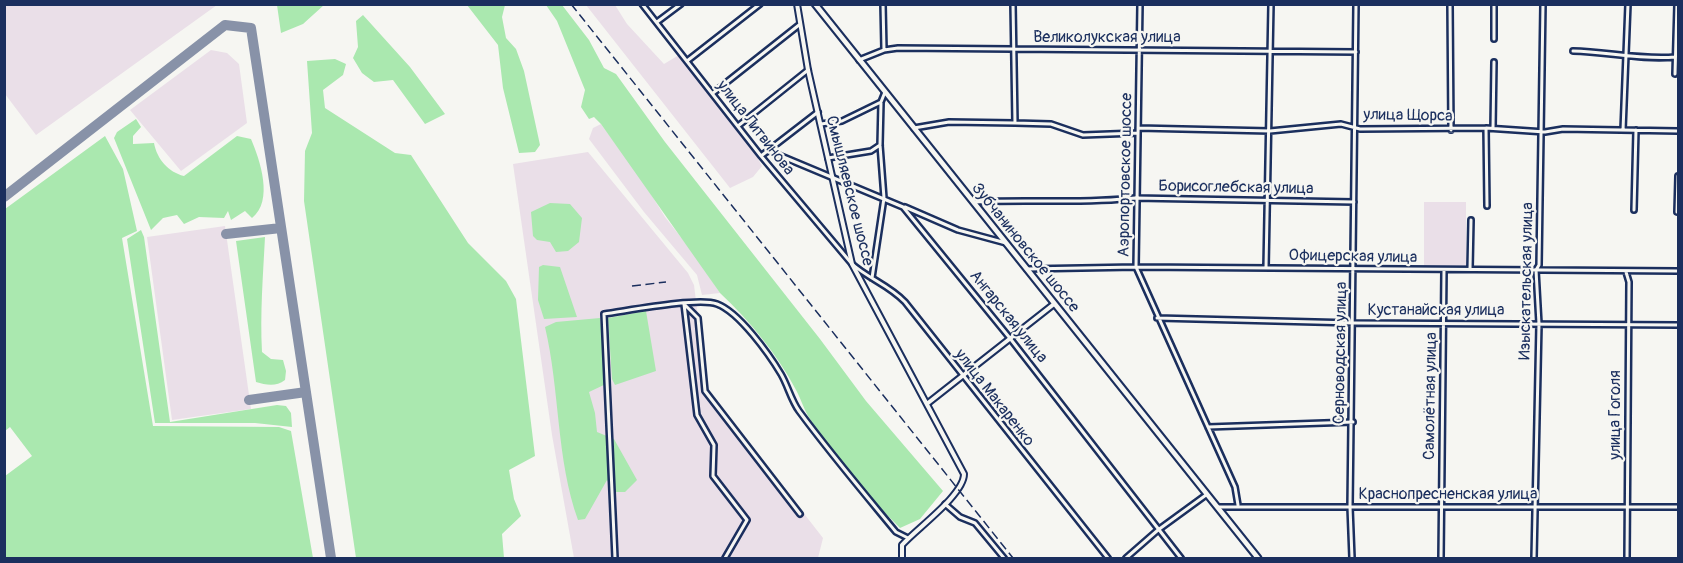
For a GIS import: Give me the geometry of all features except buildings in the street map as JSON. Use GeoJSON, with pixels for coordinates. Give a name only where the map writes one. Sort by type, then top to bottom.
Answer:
{"type":"FeatureCollection","features":[{"type":"Feature","properties":{"kind":"main road","name":"Зубчаниновское шоссе"},"geometry":{"type":"LineString","coordinates":[[815,4],[1217,507]]}},
{"type":"Feature","properties":{"kind":"main road"},"geometry":{"type":"LineString","coordinates":[[1217,507],[1258,558]]}},
{"type":"Feature","properties":{"kind":"street","name":"улица Литвинова"},"geometry":{"type":"LineString","coordinates":[[642,4],[761,156],[852,264]]}},
{"type":"Feature","properties":{"kind":"street"},"geometry":{"type":"LineString","coordinates":[[657,22],[681,4]]}},
{"type":"Feature","properties":{"kind":"street"},"geometry":{"type":"LineString","coordinates":[[687,61],[760,4]]}},
{"type":"Feature","properties":{"kind":"street","name":"Смышляевское шоссе"},"geometry":{"type":"LineString","coordinates":[[797,4],[808,70],[852,264],[964,474],[964,481],[945,504],[908,538]]}},
{"type":"Feature","properties":{"kind":"street"},"geometry":{"type":"LineString","coordinates":[[883,4],[884,50]]}},
{"type":"Feature","properties":{"kind":"street"},"geometry":{"type":"LineString","coordinates":[[1013,4],[1015,123]]}},
{"type":"Feature","properties":{"kind":"street","name":"Аэропортовское шоссе"},"geometry":{"type":"LineString","coordinates":[[1140,4],[1135,198],[1136,267],[1235,488],[1238,505]]}},
{"type":"Feature","properties":{"kind":"street"},"geometry":{"type":"LineString","coordinates":[[1266,268],[1271,4]]}},
{"type":"Feature","properties":{"kind":"street","name":"Серноводская улица"},"geometry":{"type":"LineString","coordinates":[[1352,558],[1350,507],[1353,422],[1356,4]]}},
{"type":"Feature","properties":{"kind":"street"},"geometry":{"type":"LineString","coordinates":[[1450,4],[1451,130]]}},
{"type":"Feature","properties":{"kind":"street"},"geometry":{"type":"LineString","coordinates":[[1494,4],[1494,39]]}},
{"type":"Feature","properties":{"kind":"street","name":"Изыскательская улица"},"geometry":{"type":"LineString","coordinates":[[1534,558],[1539,324],[1536,270],[1539,265],[1539,131],[1543,4]]}},
{"type":"Feature","properties":{"kind":"street"},"geometry":{"type":"LineString","coordinates":[[1623,130],[1624,53],[1628,4]]}},
{"type":"Feature","properties":{"kind":"street"},"geometry":{"type":"LineString","coordinates":[[1676,74],[1677,4]]}},
{"type":"Feature","properties":{"kind":"street"},"geometry":{"type":"LineString","coordinates":[[713,93],[799,25]]}},
{"type":"Feature","properties":{"kind":"street","name":"Великолукская улица"},"geometry":{"type":"LineString","coordinates":[[859,60],[884,50],[1356,52]]}},
{"type":"Feature","properties":{"kind":"street"},"geometry":{"type":"LineString","coordinates":[[1573,51],[1624,53],[1652,59],[1675,57]]}},
{"type":"Feature","properties":{"kind":"street"},"geometry":{"type":"LineString","coordinates":[[1493,128],[1494,62]]}},
{"type":"Feature","properties":{"kind":"street"},"geometry":{"type":"LineString","coordinates":[[738,126],[808,70]]}},
{"type":"Feature","properties":{"kind":"street"},"geometry":{"type":"LineString","coordinates":[[872,278],[884,198],[880,145],[881,102],[885,92]]}},
{"type":"Feature","properties":{"kind":"street"},"geometry":{"type":"LineString","coordinates":[[821,124],[842,121],[881,102]]}},
{"type":"Feature","properties":{"kind":"street"},"geometry":{"type":"LineString","coordinates":[[761,156],[770,152],[818,112]]}},
{"type":"Feature","properties":{"kind":"street"},"geometry":{"type":"LineString","coordinates":[[914,128],[949,122],[1015,123],[1051,124],[1083,135],[1137,133]]}},
{"type":"Feature","properties":{"kind":"street","name":"улица Щорса"},"geometry":{"type":"LineString","coordinates":[[1138,128],[1270,131],[1341,124],[1360,129],[1493,128],[1539,131],[1678,131]]}},
{"type":"Feature","properties":{"kind":"street"},"geometry":{"type":"LineString","coordinates":[[1486,128],[1487,206]]}},
{"type":"Feature","properties":{"kind":"street"},"geometry":{"type":"LineString","coordinates":[[1634,210],[1636,130]]}},
{"type":"Feature","properties":{"kind":"street"},"geometry":{"type":"LineString","coordinates":[[828,158],[871,151],[880,145]]}},
{"type":"Feature","properties":{"kind":"street","name":"Ангарская улица"},"geometry":{"type":"LineString","coordinates":[[770,152],[903,207],[1009,337],[1181,558]]}},
{"type":"Feature","properties":{"kind":"street"},"geometry":{"type":"LineString","coordinates":[[1677,212],[1678,176]]}},
{"type":"Feature","properties":{"kind":"street","name":"Борисоглебская улица"},"geometry":{"type":"LineString","coordinates":[[973,202],[1026,199],[1102,202],[1135,198],[1354,202]]}},
{"type":"Feature","properties":{"kind":"street"},"geometry":{"type":"LineString","coordinates":[[903,207],[958,230],[1006,243]]}},
{"type":"Feature","properties":{"kind":"street"},"geometry":{"type":"LineString","coordinates":[[1470,270],[1471,220]]}},
{"type":"Feature","properties":{"kind":"street","name":"улица Макаренко"},"geometry":{"type":"LineString","coordinates":[[852,264],[887,285],[905,302],[960,375],[1108,558]]}},
{"type":"Feature","properties":{"kind":"street","name":"Офицерская улица"},"geometry":{"type":"LineString","coordinates":[[1027,269],[1136,267],[1678,271]]}},
{"type":"Feature","properties":{"kind":"street","name":"Самолётная улица"},"geometry":{"type":"LineString","coordinates":[[1441,558],[1444,270]]}},
{"type":"Feature","properties":{"kind":"street","name":"улица Гоголя"},"geometry":{"type":"LineString","coordinates":[[1626,272],[1629,282],[1627,558]]}},
{"type":"Feature","properties":{"kind":"street"},"geometry":{"type":"LineString","coordinates":[[615,558],[604,314],[684,304],[715,303],[735,317],[756,339],[781,374],[795,406],[833,457],[896,532],[908,538],[902,544],[902,558]]}},
{"type":"Feature","properties":{"kind":"street"},"geometry":{"type":"LineString","coordinates":[[684,304],[698,318],[705,391],[800,514]]}},
{"type":"Feature","properties":{"kind":"street"},"geometry":{"type":"LineString","coordinates":[[684,304],[697,415],[714,445],[713,476],[747,520],[725,558]]}},
{"type":"Feature","properties":{"kind":"street"},"geometry":{"type":"LineString","coordinates":[[928,403],[960,375],[1054,304]]}},
{"type":"Feature","properties":{"kind":"street","name":"Кустанайская улица"},"geometry":{"type":"LineString","coordinates":[[1157,318],[1354,323],[1678,325]]}},
{"type":"Feature","properties":{"kind":"street"},"geometry":{"type":"LineString","coordinates":[[1208,427],[1353,422]]}},
{"type":"Feature","properties":{"kind":"street"},"geometry":{"type":"LineString","coordinates":[[1126,558],[1158,530],[1206,495]]}},
{"type":"Feature","properties":{"kind":"street"},"geometry":{"type":"LineString","coordinates":[[945,504],[960,517],[975,523],[1004,558]]}},
{"type":"Feature","properties":{"kind":"street","name":"Краснопресненская улица"},"geometry":{"type":"LineString","coordinates":[[1217,507],[1238,505],[1628,509],[1678,507]]}},
{"type":"Feature","properties":{"kind":"shaded area"},"geometry":{"type":"Polygon","coordinates":[[[5,4],[217,5],[36,135],[5,94],[5,4]]]}},
{"type":"Feature","properties":{"kind":"shaded area"},"geometry":{"type":"Polygon","coordinates":[[[586,5],[615,5],[627,24],[664,64],[679,55],[757,157],[762,166],[753,177],[730,188],[586,5]]]}},
{"type":"Feature","properties":{"kind":"shaded area"},"geometry":{"type":"Polygon","coordinates":[[[211,50],[227,53],[239,64],[247,123],[181,171],[130,110],[211,50]]]}},
{"type":"Feature","properties":{"kind":"shaded area"},"geometry":{"type":"Polygon","coordinates":[[[601,124],[720,293],[702,295],[697,275],[644,212],[589,139],[593,128],[601,124]]]}},
{"type":"Feature","properties":{"kind":"shaded area"},"geometry":{"type":"Polygon","coordinates":[[[588,152],[688,273],[694,285],[707,389],[823,538],[818,558],[574,558],[552,435],[513,164],[588,152]]]}},
{"type":"Feature","properties":{"kind":"shaded area"},"geometry":{"type":"Polygon","coordinates":[[[1424,202],[1466,202],[1466,267],[1424,267],[1424,202]]]}},
{"type":"Feature","properties":{"kind":"shaded area"},"geometry":{"type":"Polygon","coordinates":[[[225,226],[251,409],[172,420],[147,237],[225,226]]]}},
{"type":"Feature","properties":{"kind":"green space"},"geometry":{"type":"Polygon","coordinates":[[[277,4],[324,5],[303,24],[281,33],[277,4]]]}},
{"type":"Feature","properties":{"kind":"green space"},"geometry":{"type":"Polygon","coordinates":[[[467,5],[505,5],[502,17],[506,38],[516,49],[524,71],[540,145],[535,152],[519,153],[503,88],[498,45],[467,5]]]}},
{"type":"Feature","properties":{"kind":"green space"},"geometry":{"type":"Polygon","coordinates":[[[546,5],[562,5],[589,40],[604,68],[616,74],[665,142],[866,401],[943,491],[920,519],[900,528],[852,476],[819,434],[798,393],[771,351],[752,326],[720,293],[601,124],[594,117],[589,119],[581,107],[585,90],[557,21],[546,5]]]}},
{"type":"Feature","properties":{"kind":"green space"},"geometry":{"type":"Polygon","coordinates":[[[363,15],[410,67],[445,114],[425,124],[393,80],[374,82],[362,73],[353,58],[358,47],[356,21],[363,15]]]}},
{"type":"Feature","properties":{"kind":"green space"},"geometry":{"type":"Polygon","coordinates":[[[335,59],[346,64],[343,75],[323,90],[325,108],[395,153],[411,155],[468,243],[506,281],[516,299],[535,456],[509,470],[514,499],[521,516],[502,534],[504,558],[356,558],[304,201],[305,151],[312,133],[307,61],[335,59]]]}},
{"type":"Feature","properties":{"kind":"green space"},"geometry":{"type":"Polygon","coordinates":[[[136,119],[141,127],[133,136],[133,144],[154,143],[164,164],[184,176],[237,136],[251,139],[263,180],[264,191],[259,211],[252,218],[245,211],[231,220],[228,211],[224,218],[199,217],[184,224],[177,215],[163,218],[151,230],[114,138],[117,132],[136,119]]]}},
{"type":"Feature","properties":{"kind":"green space"},"geometry":{"type":"Polygon","coordinates":[[[105,136],[123,169],[137,231],[122,238],[153,426],[279,427],[291,431],[313,558],[5,558],[5,476],[32,456],[10,427],[5,431],[5,209],[105,136]]]}},
{"type":"Feature","properties":{"kind":"green space"},"geometry":{"type":"Polygon","coordinates":[[[550,203],[570,204],[582,218],[579,242],[568,251],[556,252],[550,242],[537,240],[533,236],[531,212],[550,203]]]}},
{"type":"Feature","properties":{"kind":"green space"},"geometry":{"type":"Polygon","coordinates":[[[141,230],[144,237],[170,422],[277,405],[286,406],[291,413],[292,427],[255,423],[155,423],[127,239],[141,230]]]}},
{"type":"Feature","properties":{"kind":"green space"},"geometry":{"type":"Polygon","coordinates":[[[265,237],[262,352],[271,359],[283,360],[286,371],[285,380],[271,385],[256,382],[236,241],[265,237]]]}},
{"type":"Feature","properties":{"kind":"green space"},"geometry":{"type":"Polygon","coordinates":[[[543,265],[560,267],[577,317],[544,319],[538,300],[539,267],[543,265]]]}},
{"type":"Feature","properties":{"kind":"green space"},"geometry":{"type":"Polygon","coordinates":[[[646,311],[656,371],[615,385],[612,379],[608,318],[646,311]]]}},
{"type":"Feature","properties":{"kind":"green space"},"geometry":{"type":"Polygon","coordinates":[[[600,318],[608,383],[589,392],[597,432],[614,439],[637,480],[625,492],[614,492],[607,480],[585,519],[578,520],[566,473],[545,327],[556,322],[600,318]]]}},
{"type":"Feature","properties":{"kind":"taxiway"},"geometry":{"type":"LineString","coordinates":[[4,197],[225,25],[251,28],[331,558]]}},
{"type":"Feature","properties":{"kind":"taxiway"},"geometry":{"type":"LineString","coordinates":[[226,234],[281,228]]}},
{"type":"Feature","properties":{"kind":"taxiway"},"geometry":{"type":"LineString","coordinates":[[249,400],[306,392]]}},
{"type":"Feature","properties":{"kind":"railway"},"geometry":{"type":"LineString","coordinates":[[571,4],[1013,558]]}},
{"type":"Feature","properties":{"kind":"railway"},"geometry":{"type":"LineString","coordinates":[[632,286],[666,282]]}}]}
